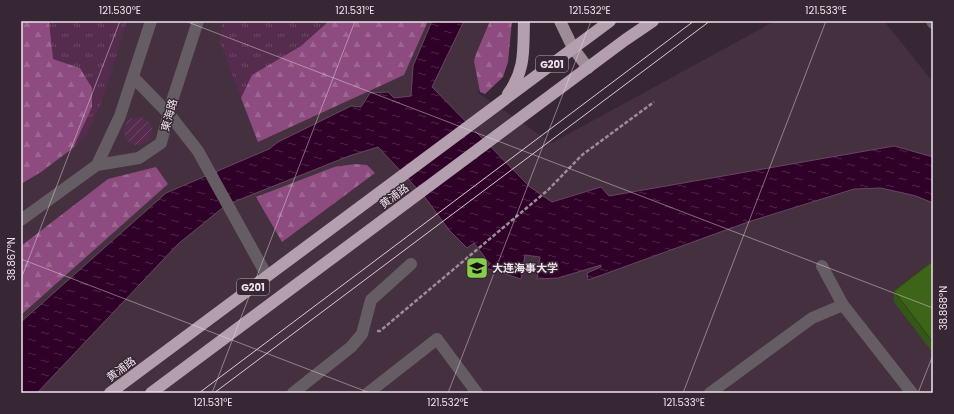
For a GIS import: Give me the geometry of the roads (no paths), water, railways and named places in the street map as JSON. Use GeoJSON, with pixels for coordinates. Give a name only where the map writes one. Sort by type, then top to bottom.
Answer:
{"type":"FeatureCollection","features":[{"type":"Feature","properties":{"kind":"highway"},"geometry":{"type":"LineString","coordinates":[[499,104],[513,87],[520,72],[523,59],[524,21]]}},
{"type":"Feature","properties":{"kind":"highway","name":"黄浦路"},"geometry":{"type":"LineString","coordinates":[[110,393],[610,21]]}},
{"type":"Feature","properties":{"kind":"highway","name":"黄浦路"},"geometry":{"type":"LineString","coordinates":[[151,393],[409,200],[653,21]]}},
{"type":"Feature","properties":{"kind":"main road"},"geometry":{"type":"LineString","coordinates":[[560,21],[573,48],[588,68]]}},
{"type":"Feature","properties":{"kind":"street"},"geometry":{"type":"LineString","coordinates":[[21,220],[97,165],[120,116],[151,21]]}},
{"type":"Feature","properties":{"kind":"street"},"geometry":{"type":"LineString","coordinates":[[192,21],[194,34]]}},
{"type":"Feature","properties":{"kind":"street","name":"東海路"},"geometry":{"type":"LineString","coordinates":[[97,165],[139,158],[161,143],[198,21]]}},
{"type":"Feature","properties":{"kind":"street"},"geometry":{"type":"LineString","coordinates":[[133,77],[169,114],[198,150],[267,276]]}},
{"type":"Feature","properties":{"kind":"street"},"geometry":{"type":"LineString","coordinates":[[293,393],[351,347],[362,334],[371,300],[411,264]]}},
{"type":"Feature","properties":{"kind":"street"},"geometry":{"type":"LineString","coordinates":[[822,266],[843,305],[912,393]]}},
{"type":"Feature","properties":{"kind":"street"},"geometry":{"type":"LineString","coordinates":[[710,393],[812,318],[843,305]]}},
{"type":"Feature","properties":{"kind":"street"},"geometry":{"type":"LineString","coordinates":[[368,393],[437,340],[477,393]]}},
{"type":"Feature","properties":{"kind":"water"},"geometry":{"type":"Polygon","coordinates":[[[432,21],[464,21],[432,87],[530,187],[552,202],[601,187],[609,196],[894,146],[933,157],[933,203],[916,196],[881,188],[854,189],[748,222],[588,280],[587,273],[601,267],[601,265],[558,278],[537,279],[540,257],[525,255],[521,279],[486,268],[490,264],[474,243],[467,248],[449,230],[424,196],[378,147],[349,156],[226,205],[178,244],[37,393],[21,393],[21,322],[166,193],[269,149],[278,142],[351,106],[361,107],[370,93],[388,92],[394,98],[411,96],[413,66],[432,21]]]}},
{"type":"Feature","properties":{"kind":"tram line"},"geometry":{"type":"LineString","coordinates":[[199,393],[694,21]]}},
{"type":"Feature","properties":{"kind":"tram line"},"geometry":{"type":"LineString","coordinates":[[214,393],[710,21]]}},
{"type":"Feature","properties":{"kind":"place","name":"大连海事大学"},"geometry":{"type":"Point","coordinates":[477,268]}}]}
